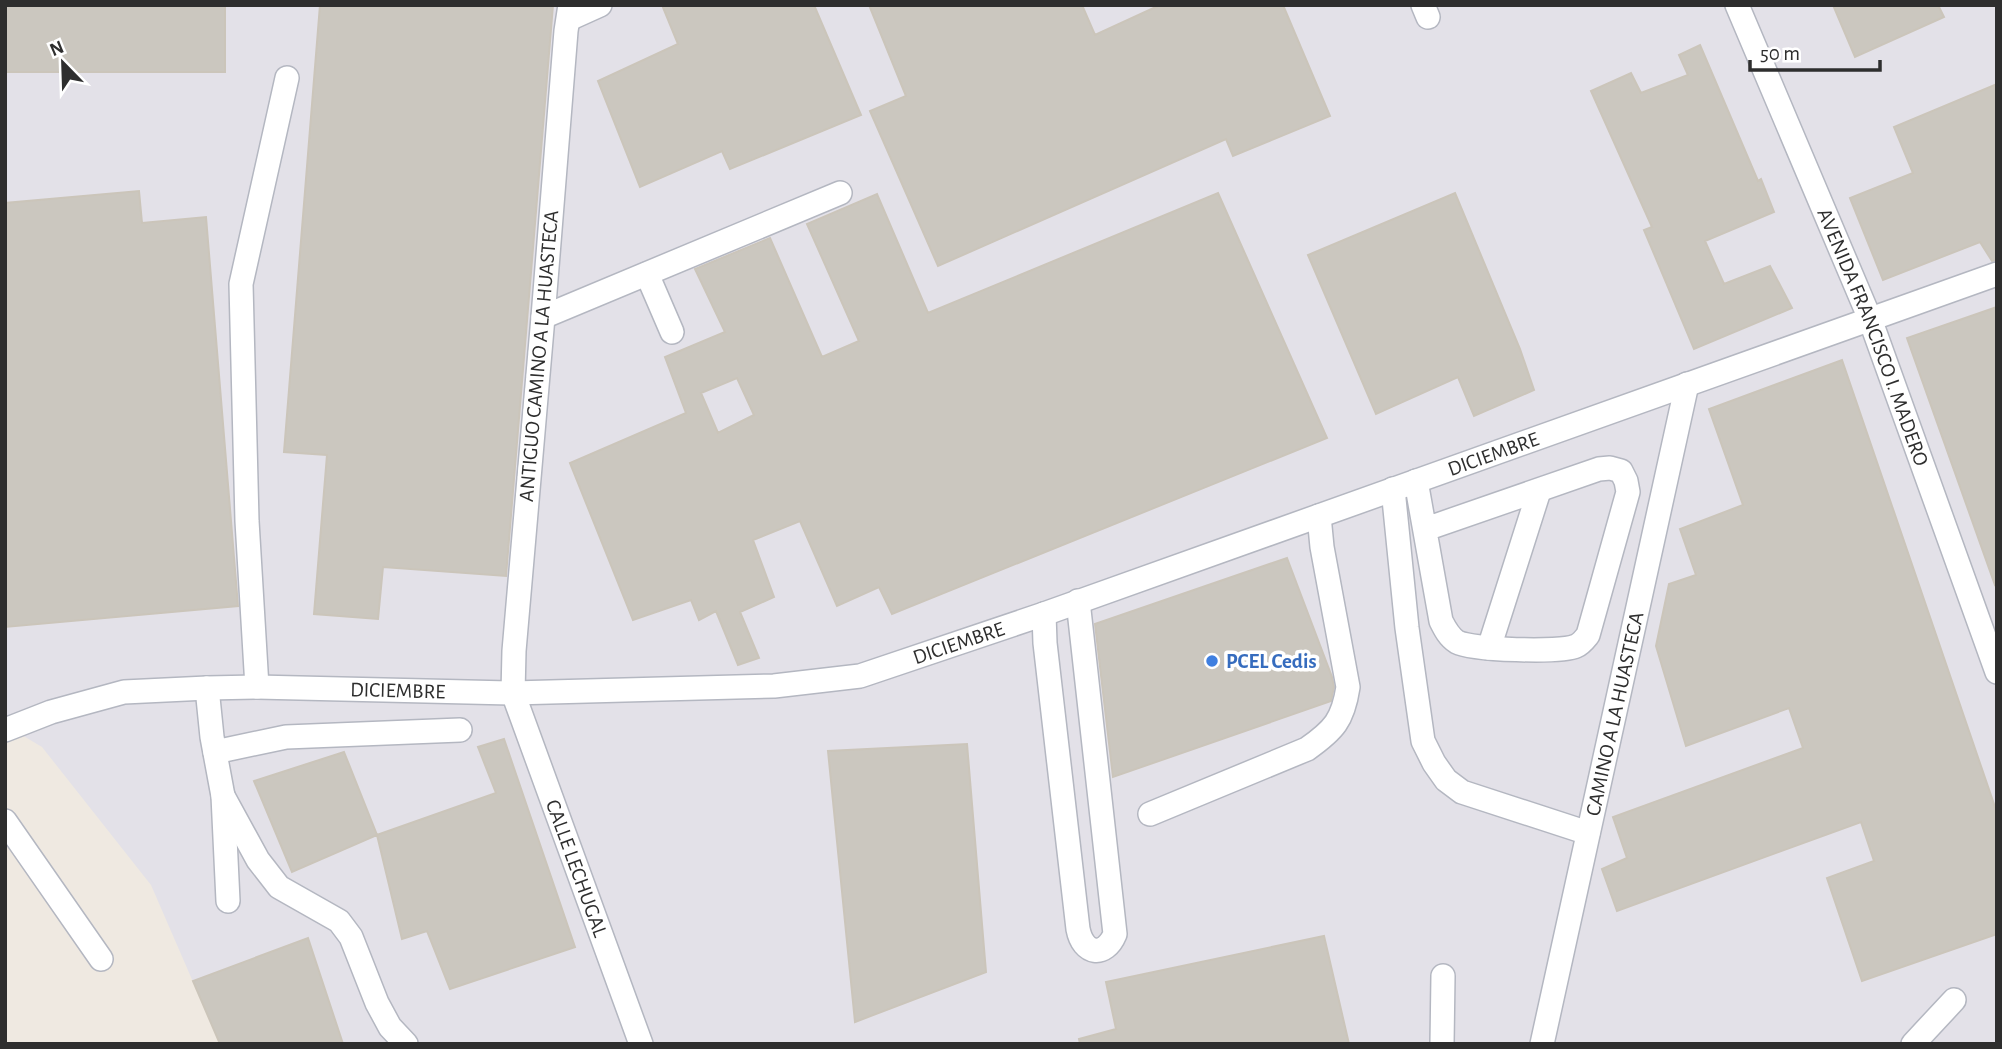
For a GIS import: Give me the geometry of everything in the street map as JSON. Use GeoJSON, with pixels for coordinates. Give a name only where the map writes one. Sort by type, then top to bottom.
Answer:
{"type":"FeatureCollection","features":[{"type":"Feature","properties":{"kind":"street"},"geometry":{"type":"LineString","coordinates":[[570,12],[600,5]]}},
{"type":"Feature","properties":{"kind":"street","name":"AVENIDA FRANCISCO I. MADERO"},"geometry":{"type":"LineString","coordinates":[[1737,5],[1870,319],[1996,665]]}},
{"type":"Feature","properties":{"kind":"street","name":"ANTIGUO CAMINO A LA HUASTECA"},"geometry":{"type":"LineString","coordinates":[[513,693],[513,651],[566,31],[570,12]]}},
{"type":"Feature","properties":{"kind":"street"},"geometry":{"type":"LineString","coordinates":[[257,687],[247,521],[241,284],[287,78]]}},
{"type":"Feature","properties":{"kind":"street"},"geometry":{"type":"LineString","coordinates":[[543,317],[840,193]]}},
{"type":"Feature","properties":{"kind":"street"},"geometry":{"type":"LineString","coordinates":[[647,274],[672,332]]}},
{"type":"Feature","properties":{"kind":"street","name":"DICIEMBRE"},"geometry":{"type":"LineString","coordinates":[[5,730],[51,712],[124,692],[257,687],[513,693],[774,686],[860,676],[1044,614],[1997,274]]}},
{"type":"Feature","properties":{"kind":"street","name":"CAMINO A LA HUASTECA"},"geometry":{"type":"LineString","coordinates":[[1542,1044],[1687,384]]}},
{"type":"Feature","properties":{"kind":"street"},"geometry":{"type":"LineString","coordinates":[[1416,481],[1441,621],[1446,632],[1457,642],[1472,647],[1564,649],[1582,643],[1588,635],[1628,492],[1626,481],[1620,471],[1610,468],[1590,472],[1426,529]]}},
{"type":"Feature","properties":{"kind":"street"},"geometry":{"type":"LineString","coordinates":[[1393,489],[1407,628],[1423,741],[1434,763],[1446,780],[1462,792],[1588,833]]}},
{"type":"Feature","properties":{"kind":"street"},"geometry":{"type":"LineString","coordinates":[[1489,648],[1539,491]]}},
{"type":"Feature","properties":{"kind":"street"},"geometry":{"type":"LineString","coordinates":[[1150,814],[1307,749],[1329,734],[1345,709],[1348,687],[1318,516]]}},
{"type":"Feature","properties":{"kind":"street"},"geometry":{"type":"LineString","coordinates":[[1044,614],[1045,643],[1078,929],[1084,946],[1095,951],[1112,942],[1115,934],[1079,601]]}},
{"type":"Feature","properties":{"kind":"street"},"geometry":{"type":"LineString","coordinates":[[207,688],[223,796],[228,901]]}},
{"type":"Feature","properties":{"kind":"street","name":"CALLE LECHUGAL"},"geometry":{"type":"LineString","coordinates":[[513,693],[641,1044]]}},
{"type":"Feature","properties":{"kind":"street"},"geometry":{"type":"LineString","coordinates":[[215,752],[286,737],[460,730]]}},
{"type":"Feature","properties":{"kind":"street"},"geometry":{"type":"LineString","coordinates":[[223,796],[258,860],[279,887],[339,920],[351,937],[377,1003],[390,1027],[406,1044]]}},
{"type":"Feature","properties":{"kind":"street"},"geometry":{"type":"LineString","coordinates":[[5,821],[101,959]]}},
{"type":"Feature","properties":{"kind":"street"},"geometry":{"type":"LineString","coordinates":[[1442,1044],[1443,976]]}},
{"type":"Feature","properties":{"kind":"street"},"geometry":{"type":"LineString","coordinates":[[1913,1044],[1954,1000]]}},
{"type":"Feature","properties":{"kind":"shaded area"},"geometry":{"type":"Polygon","coordinates":[[[5,5],[1997,5],[1997,1044],[220,1044],[151,885],[42,747],[5,725],[5,5]]]}},
{"type":"Feature","properties":{"kind":"building"},"geometry":{"type":"Polygon","coordinates":[[[5,5],[225,5],[225,72],[5,72],[5,5]]]}},
{"type":"Feature","properties":{"kind":"building"},"geometry":{"type":"Polygon","coordinates":[[[320,5],[553,5],[506,576],[383,567],[378,619],[314,614],[327,455],[284,452],[320,5]]]}},
{"type":"Feature","properties":{"kind":"building"},"geometry":{"type":"Polygon","coordinates":[[[662,5],[814,5],[861,115],[730,169],[722,151],[640,187],[598,81],[678,44],[662,5]]]}},
{"type":"Feature","properties":{"kind":"building"},"geometry":{"type":"Polygon","coordinates":[[[869,5],[1082,5],[1095,35],[1160,5],[1283,5],[1330,116],[1233,156],[1226,139],[938,266],[870,111],[906,96],[869,5]]]}},
{"type":"Feature","properties":{"kind":"building"},"geometry":{"type":"Polygon","coordinates":[[[1833,5],[1938,5],[1944,17],[1855,57],[1833,5]]]}},
{"type":"Feature","properties":{"kind":"building"},"geometry":{"type":"Polygon","coordinates":[[[1700,45],[1774,212],[1705,241],[1724,284],[1770,266],[1792,308],[1694,349],[1644,230],[1652,227],[1591,91],[1631,73],[1641,93],[1688,75],[1679,55],[1700,45]]]}},
{"type":"Feature","properties":{"kind":"building"},"geometry":{"type":"Polygon","coordinates":[[[1997,84],[1997,260],[1992,261],[1980,242],[1883,280],[1850,198],[1913,173],[1894,127],[1997,84]]]}},
{"type":"Feature","properties":{"kind":"building"},"geometry":{"type":"Polygon","coordinates":[[[139,191],[142,223],[206,217],[238,606],[5,627],[5,203],[139,191]]]}},
{"type":"Feature","properties":{"kind":"building"},"geometry":{"type":"Polygon","coordinates":[[[1218,193],[1327,438],[892,614],[879,587],[837,606],[800,521],[753,540],[774,597],[740,612],[759,658],[738,665],[716,611],[699,620],[691,600],[633,620],[570,463],[686,413],[665,357],[725,332],[695,269],[770,238],[822,357],[859,341],[807,224],[877,194],[928,313],[1218,193]],[[737,378],[701,393],[718,433],[754,415],[737,378]]]}},
{"type":"Feature","properties":{"kind":"building"},"geometry":{"type":"Polygon","coordinates":[[[1455,193],[1520,349],[1534,390],[1474,416],[1458,377],[1376,414],[1308,255],[1455,193]]]}},
{"type":"Feature","properties":{"kind":"building"},"geometry":{"type":"Polygon","coordinates":[[[1997,307],[1997,584],[1995,585],[1907,338],[1997,307]]]}},
{"type":"Feature","properties":{"kind":"building"},"geometry":{"type":"Polygon","coordinates":[[[1842,360],[1997,813],[1997,934],[1862,981],[1827,878],[1874,861],[1861,822],[1617,911],[1602,869],[1627,858],[1613,817],[1803,748],[1789,708],[1686,746],[1656,646],[1669,584],[1696,575],[1680,529],[1743,505],[1709,409],[1842,360]]]}},
{"type":"Feature","properties":{"kind":"building","name":"PCEL Cedis"},"geometry":{"type":"Polygon","coordinates":[[[1287,558],[1332,677],[1334,687],[1331,701],[1113,777],[1095,624],[1287,558]]]}},
{"type":"Feature","properties":{"kind":"building"},"geometry":{"type":"Polygon","coordinates":[[[504,739],[575,947],[450,989],[427,931],[402,939],[377,835],[496,793],[478,747],[504,739]]]}},
{"type":"Feature","properties":{"kind":"building"},"geometry":{"type":"Polygon","coordinates":[[[967,744],[986,972],[855,1022],[828,751],[967,744]]]}},
{"type":"Feature","properties":{"kind":"building"},"geometry":{"type":"Polygon","coordinates":[[[344,752],[377,835],[292,872],[254,781],[344,752]]]}},
{"type":"Feature","properties":{"kind":"building"},"geometry":{"type":"Polygon","coordinates":[[[1324,936],[1349,1044],[1080,1044],[1079,1039],[1116,1029],[1106,982],[1324,936]]]}},
{"type":"Feature","properties":{"kind":"building"},"geometry":{"type":"Polygon","coordinates":[[[308,938],[343,1044],[220,1044],[193,981],[308,938]]]}},
{"type":"Feature","properties":{"kind":"place","name":"PCEL Cedis"},"geometry":{"type":"Point","coordinates":[1212,661]}}]}
